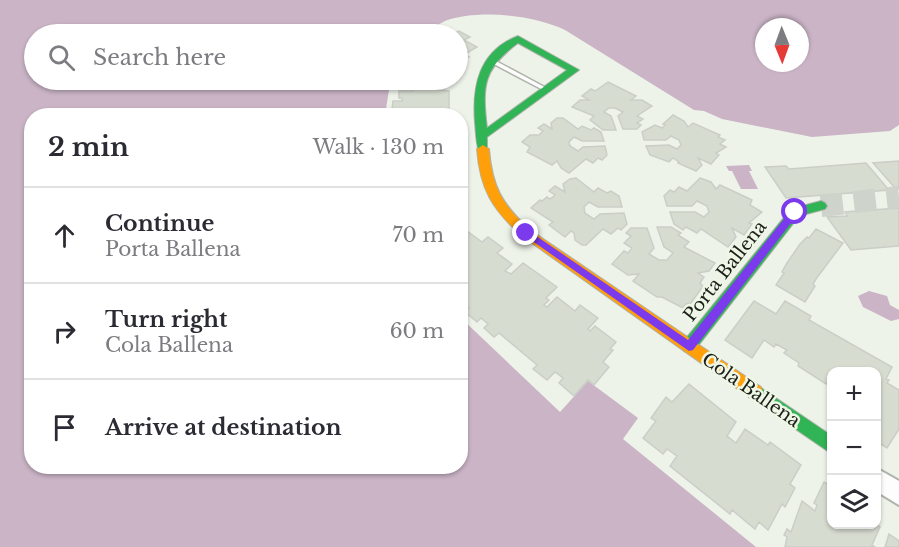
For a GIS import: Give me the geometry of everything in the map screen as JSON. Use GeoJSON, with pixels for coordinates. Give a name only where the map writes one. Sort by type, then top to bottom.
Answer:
{"type":"FeatureCollection","features":[{"type":"Feature","properties":{"kind":"street"},"geometry":{"type":"LineString","coordinates":[[482,136],[574,70],[518,39],[490,60]]}},
{"type":"Feature","properties":{"kind":"street","name":"Cola Ballena"},"geometry":{"type":"LineString","coordinates":[[490,60],[485,66],[477,92],[484,174],[494,203],[504,215],[526,233],[827,443]]}},
{"type":"Feature","properties":{"kind":"street","name":"Porta Ballena"},"geometry":{"type":"LineString","coordinates":[[689,346],[795,212],[821,206]]}},
{"type":"Feature","properties":{"kind":"street"},"geometry":{"type":"LineString","coordinates":[[881,481],[899,494]]}},
{"type":"Feature","properties":{"kind":"lane"},"geometry":{"type":"LineString","coordinates":[[490,60],[547,90]]}},
{"type":"Feature","properties":{"kind":"shaded area"},"geometry":{"type":"Polygon","coordinates":[[[0,0],[899,0],[899,125],[890,131],[812,137],[722,119],[704,111],[694,110],[565,30],[522,17],[474,15],[459,17],[439,24],[24,24],[24,90],[389,90],[386,108],[24,108],[24,474],[468,474],[468,325],[560,412],[588,381],[638,418],[623,439],[756,547],[0,547],[0,0]]]}},
{"type":"Feature","properties":{"kind":"shaded area"},"geometry":{"type":"Polygon","coordinates":[[[749,165],[752,171],[749,171],[758,189],[741,189],[732,171],[729,171],[726,166],[749,165]]]}},
{"type":"Feature","properties":{"kind":"shaded area"},"geometry":{"type":"Polygon","coordinates":[[[869,291],[887,296],[890,305],[899,310],[899,319],[891,321],[863,307],[858,296],[869,291]]]}},
{"type":"Feature","properties":{"kind":"building"},"geometry":{"type":"Polygon","coordinates":[[[468,42],[477,47],[468,52],[468,42]]]}},
{"type":"Feature","properties":{"kind":"building"},"geometry":{"type":"Polygon","coordinates":[[[608,82],[636,96],[631,100],[642,100],[652,106],[637,116],[643,119],[637,123],[641,125],[637,129],[623,129],[618,116],[623,112],[615,108],[609,108],[604,112],[611,116],[616,130],[603,130],[590,120],[594,116],[572,107],[580,100],[589,100],[582,96],[591,89],[595,91],[608,82]]]}},
{"type":"Feature","properties":{"kind":"building"},"geometry":{"type":"Polygon","coordinates":[[[399,91],[449,91],[449,108],[392,108],[393,101],[402,101],[402,98],[399,98],[399,91]]]}},
{"type":"Feature","properties":{"kind":"building"},"geometry":{"type":"Polygon","coordinates":[[[673,115],[684,121],[688,127],[693,123],[720,135],[718,137],[725,140],[720,144],[726,147],[716,153],[719,155],[711,164],[698,158],[702,165],[696,171],[678,163],[673,158],[669,162],[650,155],[646,146],[669,145],[677,149],[681,145],[679,140],[671,136],[666,140],[644,140],[642,132],[655,125],[662,128],[665,125],[663,124],[673,115]]]}},
{"type":"Feature","properties":{"kind":"building"},"geometry":{"type":"Polygon","coordinates":[[[557,118],[563,118],[578,129],[582,126],[601,132],[604,141],[582,141],[574,137],[569,142],[570,146],[578,151],[583,147],[605,146],[607,155],[602,160],[598,158],[593,163],[586,159],[569,173],[561,168],[557,161],[552,165],[527,152],[530,147],[522,142],[530,135],[539,135],[543,131],[538,128],[544,124],[552,129],[551,123],[557,118]]]}},
{"type":"Feature","properties":{"kind":"building"},"geometry":{"type":"Polygon","coordinates":[[[899,161],[899,189],[896,189],[873,163],[899,161]]]}},
{"type":"Feature","properties":{"kind":"building"},"geometry":{"type":"Polygon","coordinates":[[[866,163],[889,190],[786,198],[765,167],[786,166],[789,169],[866,163]]]}},
{"type":"Feature","properties":{"kind":"building"},"geometry":{"type":"Polygon","coordinates":[[[576,178],[594,192],[598,188],[607,193],[611,191],[619,196],[622,207],[598,207],[589,202],[584,207],[585,213],[594,219],[600,214],[624,213],[627,224],[621,230],[618,228],[611,234],[603,229],[586,245],[582,245],[575,240],[574,233],[571,231],[565,237],[549,225],[553,222],[531,208],[540,200],[547,197],[550,199],[555,195],[549,191],[555,186],[565,192],[563,184],[576,178]]]}},
{"type":"Feature","properties":{"kind":"building"},"geometry":{"type":"Polygon","coordinates":[[[700,178],[711,182],[716,189],[720,185],[752,200],[750,205],[762,212],[749,223],[752,224],[744,235],[732,228],[736,237],[728,247],[701,229],[697,233],[686,227],[683,230],[674,224],[670,212],[695,212],[704,217],[709,212],[707,206],[697,201],[692,206],[667,206],[664,196],[670,190],[674,192],[679,187],[687,191],[700,178]]]}},
{"type":"Feature","properties":{"kind":"building"},"geometry":{"type":"Polygon","coordinates":[[[899,208],[899,246],[851,250],[827,217],[847,216],[845,212],[899,208]]]}},
{"type":"Feature","properties":{"kind":"building"},"geometry":{"type":"Polygon","coordinates":[[[657,227],[671,227],[681,233],[678,235],[689,242],[684,247],[715,263],[709,271],[698,273],[704,277],[700,283],[703,286],[691,303],[686,304],[683,308],[662,297],[657,297],[633,281],[639,274],[628,275],[612,264],[624,251],[628,253],[632,248],[624,243],[631,236],[626,233],[631,228],[647,228],[654,248],[649,254],[659,260],[667,260],[673,253],[664,247],[657,227]]]}},
{"type":"Feature","properties":{"kind":"building"},"geometry":{"type":"Polygon","coordinates":[[[816,229],[843,243],[816,279],[813,284],[815,286],[805,302],[776,285],[800,244],[816,229]]]}},
{"type":"Feature","properties":{"kind":"building"},"geometry":{"type":"Polygon","coordinates":[[[468,232],[482,242],[488,237],[503,248],[497,253],[512,264],[505,271],[511,274],[523,263],[557,287],[546,298],[549,300],[544,305],[547,307],[557,297],[575,311],[580,305],[598,318],[588,329],[590,331],[595,326],[616,342],[610,349],[613,350],[603,362],[609,367],[594,385],[588,380],[574,396],[559,383],[563,378],[555,372],[547,380],[533,369],[537,365],[499,333],[494,337],[484,328],[488,324],[481,318],[477,322],[468,314],[468,232]]]}},
{"type":"Feature","properties":{"kind":"building"},"geometry":{"type":"Polygon","coordinates":[[[754,301],[776,314],[785,301],[811,316],[809,320],[892,367],[886,379],[889,380],[887,383],[899,390],[899,429],[887,448],[881,444],[881,367],[827,367],[826,384],[798,366],[799,363],[784,353],[787,350],[776,344],[774,347],[764,340],[752,358],[725,340],[754,301]]]}},
{"type":"Feature","properties":{"kind":"building"},"geometry":{"type":"Polygon","coordinates":[[[689,384],[736,422],[727,436],[736,443],[745,429],[768,445],[770,442],[801,465],[790,484],[795,488],[785,507],[782,504],[768,530],[759,522],[755,529],[732,510],[730,514],[670,466],[677,456],[667,449],[663,454],[643,438],[656,421],[651,418],[666,397],[672,402],[689,384]]]}},
{"type":"Feature","properties":{"kind":"building"},"geometry":{"type":"Polygon","coordinates":[[[824,482],[827,484],[827,529],[879,529],[872,545],[875,547],[785,547],[787,537],[784,535],[787,529],[791,532],[802,501],[815,511],[817,505],[814,503],[824,482]]]}},
{"type":"Feature","properties":{"kind":"building"},"geometry":{"type":"Polygon","coordinates":[[[889,534],[899,541],[899,547],[885,547],[889,534]]]}},
{"type":"Feature","properties":{"kind":"tunnel"},"geometry":{"type":"LineString","coordinates":[[821,206],[899,197]]}},
{"type":"Feature","properties":{"kind":"traffic: fast"},"geometry":{"type":"LineString","coordinates":[[482,136],[574,70],[518,39],[501,51],[490,63],[479,87],[479,100],[483,149]]}},
{"type":"Feature","properties":{"kind":"traffic: fast"},"geometry":{"type":"LineString","coordinates":[[689,346],[795,212],[821,206]]}},
{"type":"Feature","properties":{"kind":"traffic: fast"},"geometry":{"type":"LineString","coordinates":[[755,392],[827,442]]}},
{"type":"Feature","properties":{"kind":"traffic: slow"},"geometry":{"type":"LineString","coordinates":[[483,149],[486,176],[494,196],[506,214],[526,233],[755,392]]}},
{"type":"Feature","properties":{"kind":"route"},"geometry":{"type":"LineString","coordinates":[[526,233],[689,346],[795,212]]}}]}
